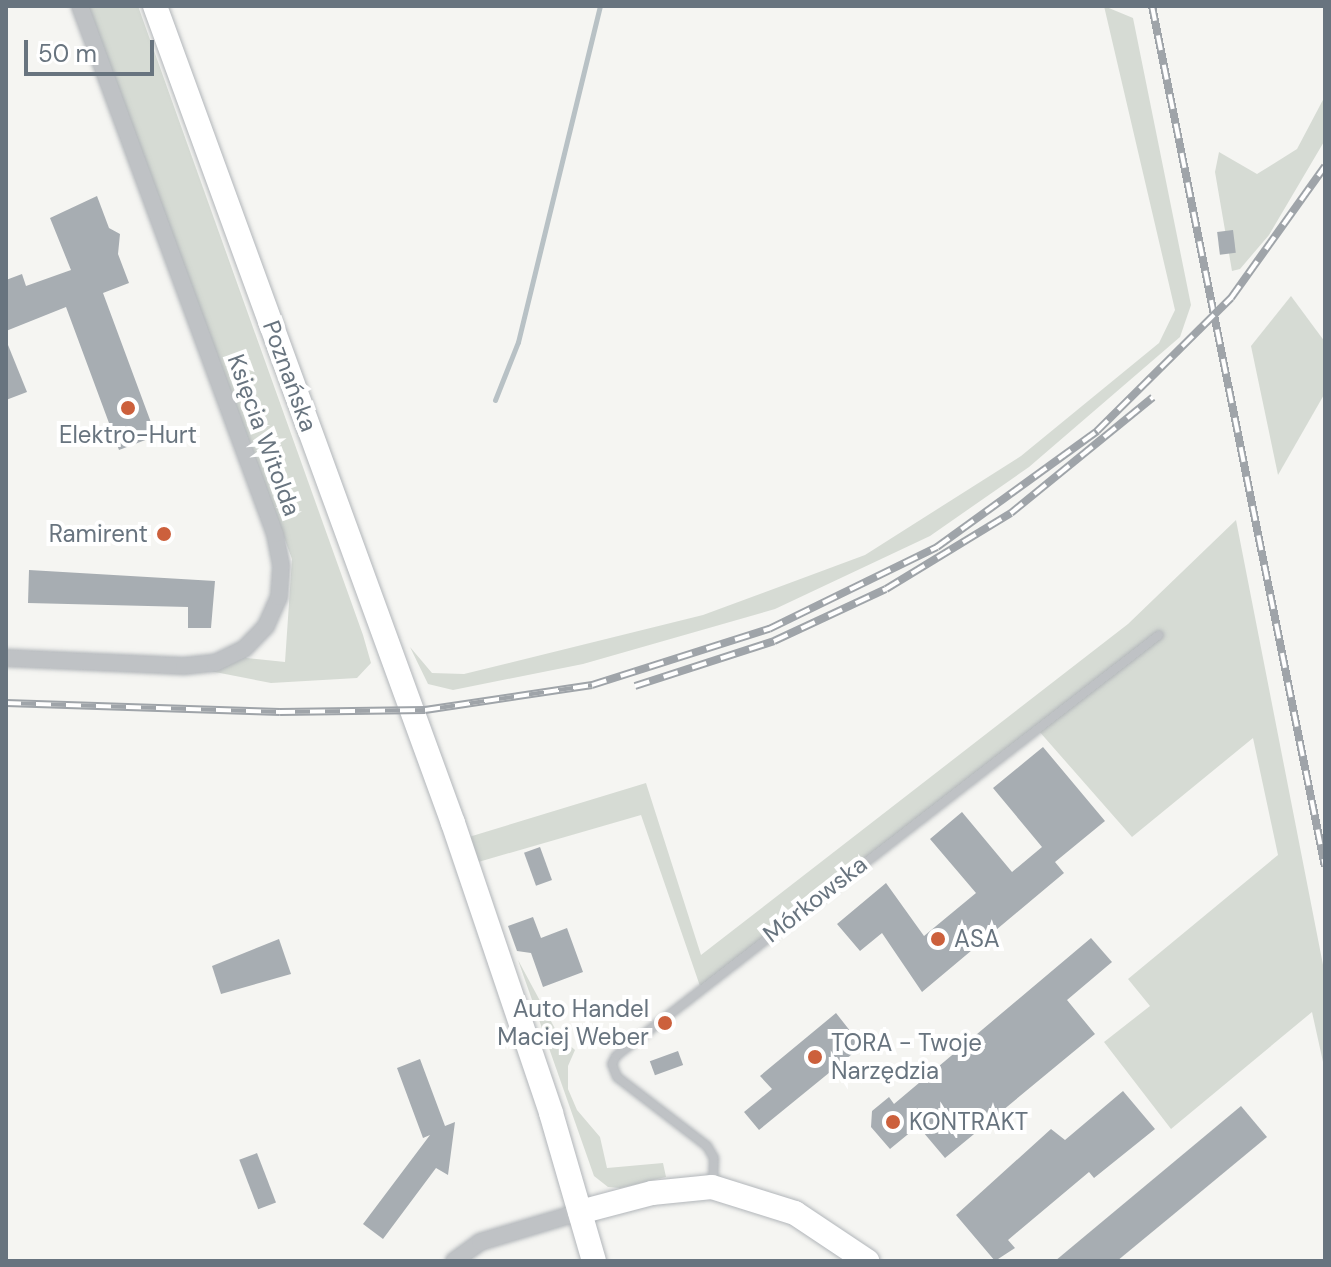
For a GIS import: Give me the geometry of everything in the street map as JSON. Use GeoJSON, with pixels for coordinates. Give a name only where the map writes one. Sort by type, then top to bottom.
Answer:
{"type":"FeatureCollection","features":[{"type":"Feature","properties":{"kind":"main road","name":"Poznańska"},"geometry":{"type":"LineString","coordinates":[[155,6],[426,746],[594,1261]]}},
{"type":"Feature","properties":{"kind":"main road"},"geometry":{"type":"LineString","coordinates":[[580,1212],[652,1193],[712,1187],[762,1198],[795,1213],[867,1261]]}},
{"type":"Feature","properties":{"kind":"street","name":"Księcia Witolda"},"geometry":{"type":"LineString","coordinates":[[6,658],[184,666],[215,663],[255,637],[279,597],[281,565],[275,534],[80,6]]}},
{"type":"Feature","properties":{"kind":"street"},"geometry":{"type":"LineString","coordinates":[[454,1261],[480,1242],[580,1212]]}},
{"type":"Feature","properties":{"kind":"lane","name":"Mórkowska"},"geometry":{"type":"LineString","coordinates":[[712,1187],[714,1158],[707,1146],[617,1077],[612,1064],[616,1056],[1159,635]]}},
{"type":"Feature","properties":{"kind":"shaded area"},"geometry":{"type":"Polygon","coordinates":[[[88,6],[138,6],[363,635],[371,663],[357,678],[271,683],[184,666],[239,651],[247,658],[285,662],[292,559],[88,6]]]}},
{"type":"Feature","properties":{"kind":"shaded area"},"geometry":{"type":"Polygon","coordinates":[[[1104,6],[1133,18],[1191,305],[1180,337],[1029,467],[930,536],[775,609],[583,664],[453,690],[428,684],[410,647],[432,673],[464,674],[703,615],[865,555],[1021,456],[1159,343],[1175,310],[1104,6]]]}},
{"type":"Feature","properties":{"kind":"shaded area"},"geometry":{"type":"Polygon","coordinates":[[[1325,96],[1325,140],[1269,235],[1240,269],[1232,271],[1215,172],[1219,152],[1257,174],[1297,149],[1325,96]]]}},
{"type":"Feature","properties":{"kind":"shaded area"},"geometry":{"type":"Polygon","coordinates":[[[1291,296],[1325,342],[1325,393],[1278,475],[1251,346],[1291,296]]]}},
{"type":"Feature","properties":{"kind":"shaded area"},"geometry":{"type":"Polygon","coordinates":[[[1236,520],[1325,975],[1325,1071],[1312,1012],[1171,1129],[1104,1042],[1150,1006],[1128,979],[1278,855],[1253,738],[1132,837],[1038,730],[701,989],[641,815],[468,865],[459,840],[646,783],[701,955],[1128,624],[1236,520]]]}},
{"type":"Feature","properties":{"kind":"shaded area"},"geometry":{"type":"Polygon","coordinates":[[[518,960],[559,1036],[575,1050],[568,1066],[568,1089],[577,1110],[600,1137],[607,1168],[663,1163],[666,1177],[620,1188],[608,1187],[594,1176],[518,960]]]}},
{"type":"Feature","properties":{"kind":"building"},"geometry":{"type":"Polygon","coordinates":[[[97,196],[109,228],[120,234],[118,254],[129,283],[103,293],[156,436],[119,450],[66,307],[6,331],[6,280],[22,274],[26,286],[71,270],[50,218],[97,196]]]}},
{"type":"Feature","properties":{"kind":"building"},"geometry":{"type":"Polygon","coordinates":[[[1233,230],[1236,253],[1220,255],[1217,232],[1233,230]]]}},
{"type":"Feature","properties":{"kind":"building"},"geometry":{"type":"Polygon","coordinates":[[[6,340],[27,392],[6,400],[6,340]]]}},
{"type":"Feature","properties":{"kind":"building"},"geometry":{"type":"Polygon","coordinates":[[[29,570],[215,581],[211,628],[188,628],[188,607],[28,603],[29,570]]]}},
{"type":"Feature","properties":{"kind":"building"},"geometry":{"type":"Polygon","coordinates":[[[1043,747],[1105,821],[1055,862],[1064,873],[922,992],[882,933],[860,951],[837,924],[886,883],[924,936],[976,893],[930,839],[962,812],[1012,872],[1042,847],[993,788],[1043,747]]]}},
{"type":"Feature","properties":{"kind":"building"},"geometry":{"type":"Polygon","coordinates":[[[540,847],[552,880],[536,886],[524,853],[540,847]]]}},
{"type":"Feature","properties":{"kind":"building"},"geometry":{"type":"Polygon","coordinates":[[[533,917],[541,938],[567,928],[583,972],[543,987],[531,953],[517,951],[508,926],[533,917]]]}},
{"type":"Feature","properties":{"kind":"building"},"geometry":{"type":"Polygon","coordinates":[[[1091,938],[1112,962],[1067,1000],[1095,1034],[945,1158],[918,1126],[890,1149],[871,1127],[872,1111],[889,1097],[894,1104],[1091,938]]]}},
{"type":"Feature","properties":{"kind":"building"},"geometry":{"type":"Polygon","coordinates":[[[279,939],[291,974],[221,994],[212,966],[279,939]]]}},
{"type":"Feature","properties":{"kind":"building","name":"TORA - Twoje Narzędzia"},"geometry":{"type":"Polygon","coordinates":[[[836,1013],[862,1046],[759,1130],[744,1112],[772,1089],[760,1076],[836,1013]]]}},
{"type":"Feature","properties":{"kind":"building"},"geometry":{"type":"Polygon","coordinates":[[[678,1051],[683,1065],[655,1075],[650,1061],[678,1051]]]}},
{"type":"Feature","properties":{"kind":"building"},"geometry":{"type":"Polygon","coordinates":[[[420,1059],[445,1126],[455,1122],[448,1175],[436,1168],[383,1239],[363,1224],[430,1135],[423,1138],[397,1068],[420,1059]]]}},
{"type":"Feature","properties":{"kind":"building"},"geometry":{"type":"Polygon","coordinates":[[[1123,1091],[1155,1129],[1094,1178],[1089,1172],[1008,1240],[1015,1248],[995,1261],[956,1215],[1051,1129],[1065,1140],[1123,1091]]]}},
{"type":"Feature","properties":{"kind":"building"},"geometry":{"type":"Polygon","coordinates":[[[1241,1106],[1267,1137],[1117,1261],[1055,1261],[1241,1106]]]}},
{"type":"Feature","properties":{"kind":"building"},"geometry":{"type":"Polygon","coordinates":[[[257,1153],[276,1202],[258,1209],[239,1160],[257,1153]]]}},
{"type":"Feature","properties":{"kind":"waterway"},"geometry":{"type":"LineString","coordinates":[[495,400],[518,342],[600,6]]}},
{"type":"Feature","properties":{"kind":"railway"},"geometry":{"type":"LineString","coordinates":[[1152,6],[1325,867]]}},
{"type":"Feature","properties":{"kind":"railway"},"geometry":{"type":"LineString","coordinates":[[6,703],[280,712],[425,710],[592,685],[769,629],[937,547],[1097,431],[1231,298],[1325,166]]}},
{"type":"Feature","properties":{"kind":"railway"},"geometry":{"type":"LineString","coordinates":[[635,686],[774,641],[886,589],[1011,513],[1153,397]]}},
{"type":"Feature","properties":{"kind":"place","name":"Elektro-Hurt"},"geometry":{"type":"Point","coordinates":[128,408]}},
{"type":"Feature","properties":{"kind":"place","name":"Ramirent"},"geometry":{"type":"Point","coordinates":[164,534]}},
{"type":"Feature","properties":{"kind":"place","name":"ASA"},"geometry":{"type":"Point","coordinates":[938,939]}},
{"type":"Feature","properties":{"kind":"place","name":"Auto Handel Maciej Weber"},"geometry":{"type":"Point","coordinates":[665,1023]}},
{"type":"Feature","properties":{"kind":"place","name":"TORA - Twoje Narzędzia"},"geometry":{"type":"Point","coordinates":[815,1057]}},
{"type":"Feature","properties":{"kind":"place","name":"KONTRAKT"},"geometry":{"type":"Point","coordinates":[893,1122]}}]}
